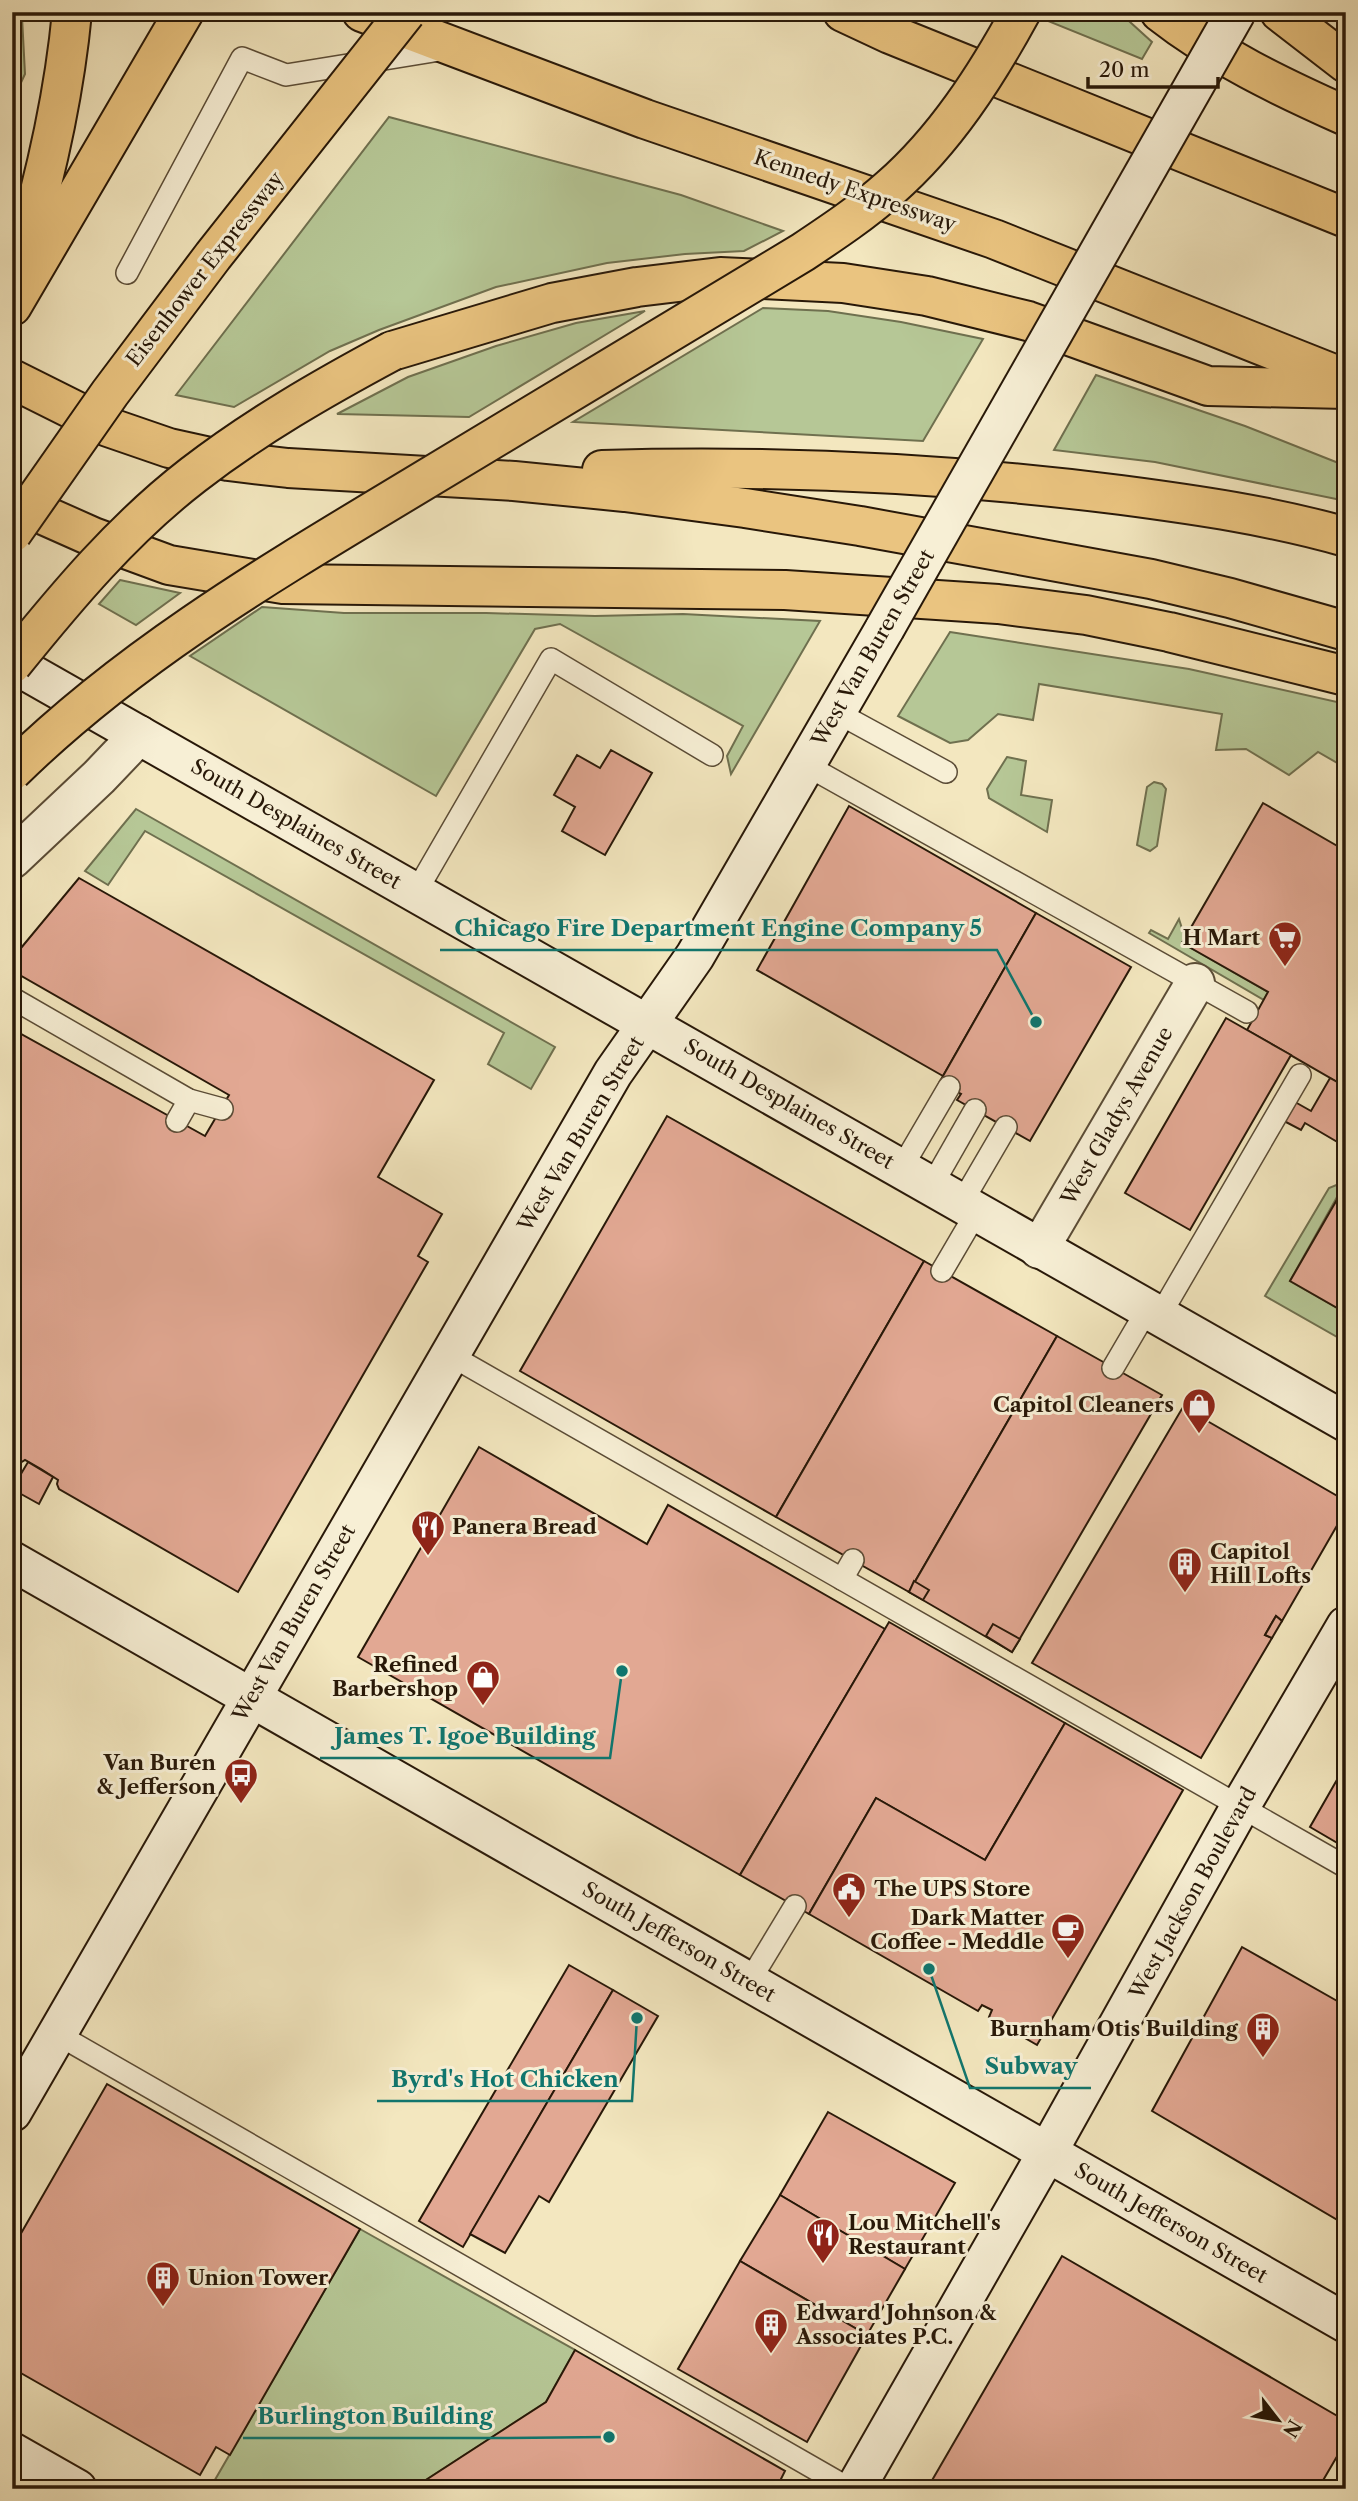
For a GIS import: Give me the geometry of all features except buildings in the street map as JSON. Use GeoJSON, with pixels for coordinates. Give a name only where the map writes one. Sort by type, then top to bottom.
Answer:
{"type":"FeatureCollection","features":[{"type":"Feature","properties":{"kind":"highway"},"geometry":{"type":"LineString","coordinates":[[12,288],[33,221],[58,112],[72,12]]}},
{"type":"Feature","properties":{"kind":"highway"},"geometry":{"type":"LineString","coordinates":[[12,306],[184,12]]}},
{"type":"Feature","properties":{"kind":"highway","name":"Kennedy Expressway"},"geometry":{"type":"LineString","coordinates":[[362,12],[658,123],[993,239],[1346,379]]}},
{"type":"Feature","properties":{"kind":"highway","name":"Eisenhower Expressway"},"geometry":{"type":"LineString","coordinates":[[12,533],[110,393],[213,256],[406,12]]}},
{"type":"Feature","properties":{"kind":"highway"},"geometry":{"type":"LineString","coordinates":[[843,12],[890,34],[1346,218]]}},
{"type":"Feature","properties":{"kind":"highway"},"geometry":{"type":"LineString","coordinates":[[12,771],[51,733],[107,686],[195,621],[287,562],[803,252],[852,219],[892,187],[931,146],[965,103],[1021,12]]}},
{"type":"Feature","properties":{"kind":"highway"},"geometry":{"type":"LineString","coordinates":[[1160,12],[1203,43],[1246,68],[1346,116]]}},
{"type":"Feature","properties":{"kind":"highway"},"geometry":{"type":"LineString","coordinates":[[1280,12],[1346,64]]}},
{"type":"Feature","properties":{"kind":"highway"},"geometry":{"type":"LineString","coordinates":[[12,664],[99,561],[140,520],[192,476],[266,422],[392,351],[552,303],[637,287],[720,277],[843,283],[928,296],[1028,321],[1208,386],[1346,389]]}},
{"type":"Feature","properties":{"kind":"highway"},"geometry":{"type":"LineString","coordinates":[[12,379],[108,428],[169,448],[228,461],[288,468],[514,481],[625,492],[860,526],[1151,579],[1346,631]]}},
{"type":"Feature","properties":{"kind":"highway"},"geometry":{"type":"LineString","coordinates":[[397,474],[659,469],[860,472],[1045,485],[1186,504],[1346,537]]}},
{"type":"Feature","properties":{"kind":"highway"},"geometry":{"type":"LineString","coordinates":[[12,501],[93,537],[169,565],[283,583],[785,590],[998,604],[1086,615],[1169,632],[1346,676]]}},
{"type":"Feature","properties":{"kind":"main road","name":"West Van Buren Street"},"geometry":{"type":"LineString","coordinates":[[12,2112],[613,1073],[695,956],[1236,12]]}},
{"type":"Feature","properties":{"kind":"main road","name":"South Desplaines Street"},"geometry":{"type":"LineString","coordinates":[[12,664],[1346,1422]]}},
{"type":"Feature","properties":{"kind":"main road"},"geometry":{"type":"LineString","coordinates":[[12,859],[139,735]]}},
{"type":"Feature","properties":{"kind":"main road","name":"West Gladys Avenue"},"geometry":{"type":"LineString","coordinates":[[1039,1249],[1195,983]]}},
{"type":"Feature","properties":{"kind":"main road","name":"South Jefferson Street"},"geometry":{"type":"LineString","coordinates":[[12,1561],[1346,2323]]}},
{"type":"Feature","properties":{"kind":"main road","name":"West Jackson Boulevard"},"geometry":{"type":"LineString","coordinates":[[852,2489],[1047,2153],[1240,1807],[1346,1626]]}},
{"type":"Feature","properties":{"kind":"main road"},"geometry":{"type":"LineString","coordinates":[[12,2452],[77,2489]]}},
{"type":"Feature","properties":{"kind":"lane"},"geometry":{"type":"LineString","coordinates":[[127,273],[242,58],[286,75],[455,48]]}},
{"type":"Feature","properties":{"kind":"lane"},"geometry":{"type":"LineString","coordinates":[[416,892],[551,659],[712,755]]}},
{"type":"Feature","properties":{"kind":"lane"},"geometry":{"type":"LineString","coordinates":[[836,712],[946,772]]}},
{"type":"Feature","properties":{"kind":"lane"},"geometry":{"type":"LineString","coordinates":[[806,765],[1247,1012]]}},
{"type":"Feature","properties":{"kind":"lane"},"geometry":{"type":"LineString","coordinates":[[12,999],[189,1100],[222,1109]]}},
{"type":"Feature","properties":{"kind":"lane"},"geometry":{"type":"LineString","coordinates":[[1113,1368],[1153,1313],[1300,1075]]}},
{"type":"Feature","properties":{"kind":"lane"},"geometry":{"type":"LineString","coordinates":[[942,1271],[942,1193],[948,1087]]}},
{"type":"Feature","properties":{"kind":"lane"},"geometry":{"type":"LineString","coordinates":[[177,1121],[189,1100]]}},
{"type":"Feature","properties":{"kind":"lane"},"geometry":{"type":"LineString","coordinates":[[942,1193],[975,1110]]}},
{"type":"Feature","properties":{"kind":"lane"},"geometry":{"type":"LineString","coordinates":[[942,1193],[1006,1127]]}},
{"type":"Feature","properties":{"kind":"lane"},"geometry":{"type":"LineString","coordinates":[[450,1355],[788,1535],[842,1579],[1346,1867]]}},
{"type":"Feature","properties":{"kind":"lane"},"geometry":{"type":"LineString","coordinates":[[842,1579],[853,1560]]}},
{"type":"Feature","properties":{"kind":"lane"},"geometry":{"type":"LineString","coordinates":[[749,1982],[795,1906]]}},
{"type":"Feature","properties":{"kind":"lane"},"geometry":{"type":"LineString","coordinates":[[57,2034],[852,2489]]}},
{"type":"Feature","properties":{"kind":"green space"},"geometry":{"type":"Polygon","coordinates":[[[1045,12],[1119,12],[1152,42],[1142,59],[1043,19],[1045,12]]]}},
{"type":"Feature","properties":{"kind":"green space"},"geometry":{"type":"Polygon","coordinates":[[[12,17],[22,17],[25,74],[12,102],[12,17]]]}},
{"type":"Feature","properties":{"kind":"green space"},"geometry":{"type":"Polygon","coordinates":[[[389,117],[681,195],[783,231],[744,251],[685,254],[607,263],[496,287],[330,351],[234,407],[176,395],[389,117]]]}},
{"type":"Feature","properties":{"kind":"green space"},"geometry":{"type":"Polygon","coordinates":[[[763,308],[828,311],[901,322],[983,339],[923,441],[573,422],[763,308]]]}},
{"type":"Feature","properties":{"kind":"green space"},"geometry":{"type":"Polygon","coordinates":[[[645,311],[469,417],[337,414],[408,377],[496,346],[576,323],[645,311]]]}},
{"type":"Feature","properties":{"kind":"green space"},"geometry":{"type":"Polygon","coordinates":[[[1096,375],[1245,426],[1346,466],[1346,501],[1155,462],[1054,450],[1096,375]]]}},
{"type":"Feature","properties":{"kind":"green space"},"geometry":{"type":"Polygon","coordinates":[[[120,580],[180,593],[136,625],[99,604],[120,580]]]}},
{"type":"Feature","properties":{"kind":"green space"},"geometry":{"type":"Polygon","coordinates":[[[262,607],[344,613],[595,616],[683,614],[820,621],[731,774],[727,756],[743,726],[560,624],[535,629],[436,796],[190,656],[262,607]]]}},
{"type":"Feature","properties":{"kind":"green space"},"geometry":{"type":"Polygon","coordinates":[[[950,632],[1189,669],[1346,704],[1346,768],[1318,752],[1289,775],[1246,749],[1216,750],[1222,714],[1039,684],[1033,720],[998,714],[968,740],[950,743],[898,716],[950,632]]]}},
{"type":"Feature","properties":{"kind":"green space"},"geometry":{"type":"Polygon","coordinates":[[[1007,757],[1026,761],[1021,795],[1052,800],[1047,832],[989,798],[987,789],[1007,757]]]}},
{"type":"Feature","properties":{"kind":"green space"},"geometry":{"type":"Polygon","coordinates":[[[1154,782],[1162,784],[1166,789],[1157,846],[1150,851],[1137,845],[1147,787],[1154,782]]]}},
{"type":"Feature","properties":{"kind":"green space"},"geometry":{"type":"Polygon","coordinates":[[[136,809],[555,1047],[531,1089],[488,1064],[504,1033],[145,831],[108,885],[85,871],[136,809]]]}},
{"type":"Feature","properties":{"kind":"green space"},"geometry":{"type":"Polygon","coordinates":[[[1179,919],[1185,938],[1182,943],[1268,992],[1264,1000],[1149,933],[1151,930],[1168,939],[1179,919]]]}},
{"type":"Feature","properties":{"kind":"green space"},"geometry":{"type":"Polygon","coordinates":[[[1346,1181],[1290,1281],[1346,1313],[1346,1342],[1265,1296],[1329,1188],[1346,1181]]]}},
{"type":"Feature","properties":{"kind":"green space"},"geometry":{"type":"Polygon","coordinates":[[[360,2229],[575,2350],[546,2402],[412,2489],[219,2489],[212,2485],[360,2229]]]}},
{"type":"Feature","properties":{"kind":"place","name":"H Mart"},"geometry":{"type":"Point","coordinates":[1285,968]}},
{"type":"Feature","properties":{"kind":"place","name":"Chicago Fire Department Engine Company 5"},"geometry":{"type":"Point","coordinates":[1036,1022]}},
{"type":"Feature","properties":{"kind":"place","name":"Capitol Cleaners"},"geometry":{"type":"Point","coordinates":[1199,1435]}},
{"type":"Feature","properties":{"kind":"place","name":"Panera Bread"},"geometry":{"type":"Point","coordinates":[428,1557]}},
{"type":"Feature","properties":{"kind":"place","name":"Capitol Hill Lofts"},"geometry":{"type":"Point","coordinates":[1185,1594]}},
{"type":"Feature","properties":{"kind":"place","name":"James T. Igoe Building"},"geometry":{"type":"Point","coordinates":[622,1671]}},
{"type":"Feature","properties":{"kind":"place","name":"Refined Barbershop"},"geometry":{"type":"Point","coordinates":[483,1707]}},
{"type":"Feature","properties":{"kind":"place","name":"Van Buren & Jefferson"},"geometry":{"type":"Point","coordinates":[241,1805]}},
{"type":"Feature","properties":{"kind":"place","name":"The UPS Store"},"geometry":{"type":"Point","coordinates":[849,1919]}},
{"type":"Feature","properties":{"kind":"place","name":"Dark Matter Coffee - Meddle"},"geometry":{"type":"Point","coordinates":[1068,1960]}},
{"type":"Feature","properties":{"kind":"place","name":"Subway"},"geometry":{"type":"Point","coordinates":[929,1969]}},
{"type":"Feature","properties":{"kind":"place","name":"Byrd's Hot Chicken"},"geometry":{"type":"Point","coordinates":[637,2018]}},
{"type":"Feature","properties":{"kind":"place","name":"Burnham Otis Building"},"geometry":{"type":"Point","coordinates":[1263,2059]}},
{"type":"Feature","properties":{"kind":"place","name":"Lou Mitchell's Restaurant"},"geometry":{"type":"Point","coordinates":[823,2265]}},
{"type":"Feature","properties":{"kind":"place","name":"Union Tower"},"geometry":{"type":"Point","coordinates":[163,2308]}},
{"type":"Feature","properties":{"kind":"place","name":"Edward Johnson & Associates P.C."},"geometry":{"type":"Point","coordinates":[771,2355]}},
{"type":"Feature","properties":{"kind":"place","name":"Burlington Building"},"geometry":{"type":"Point","coordinates":[609,2437]}}]}
